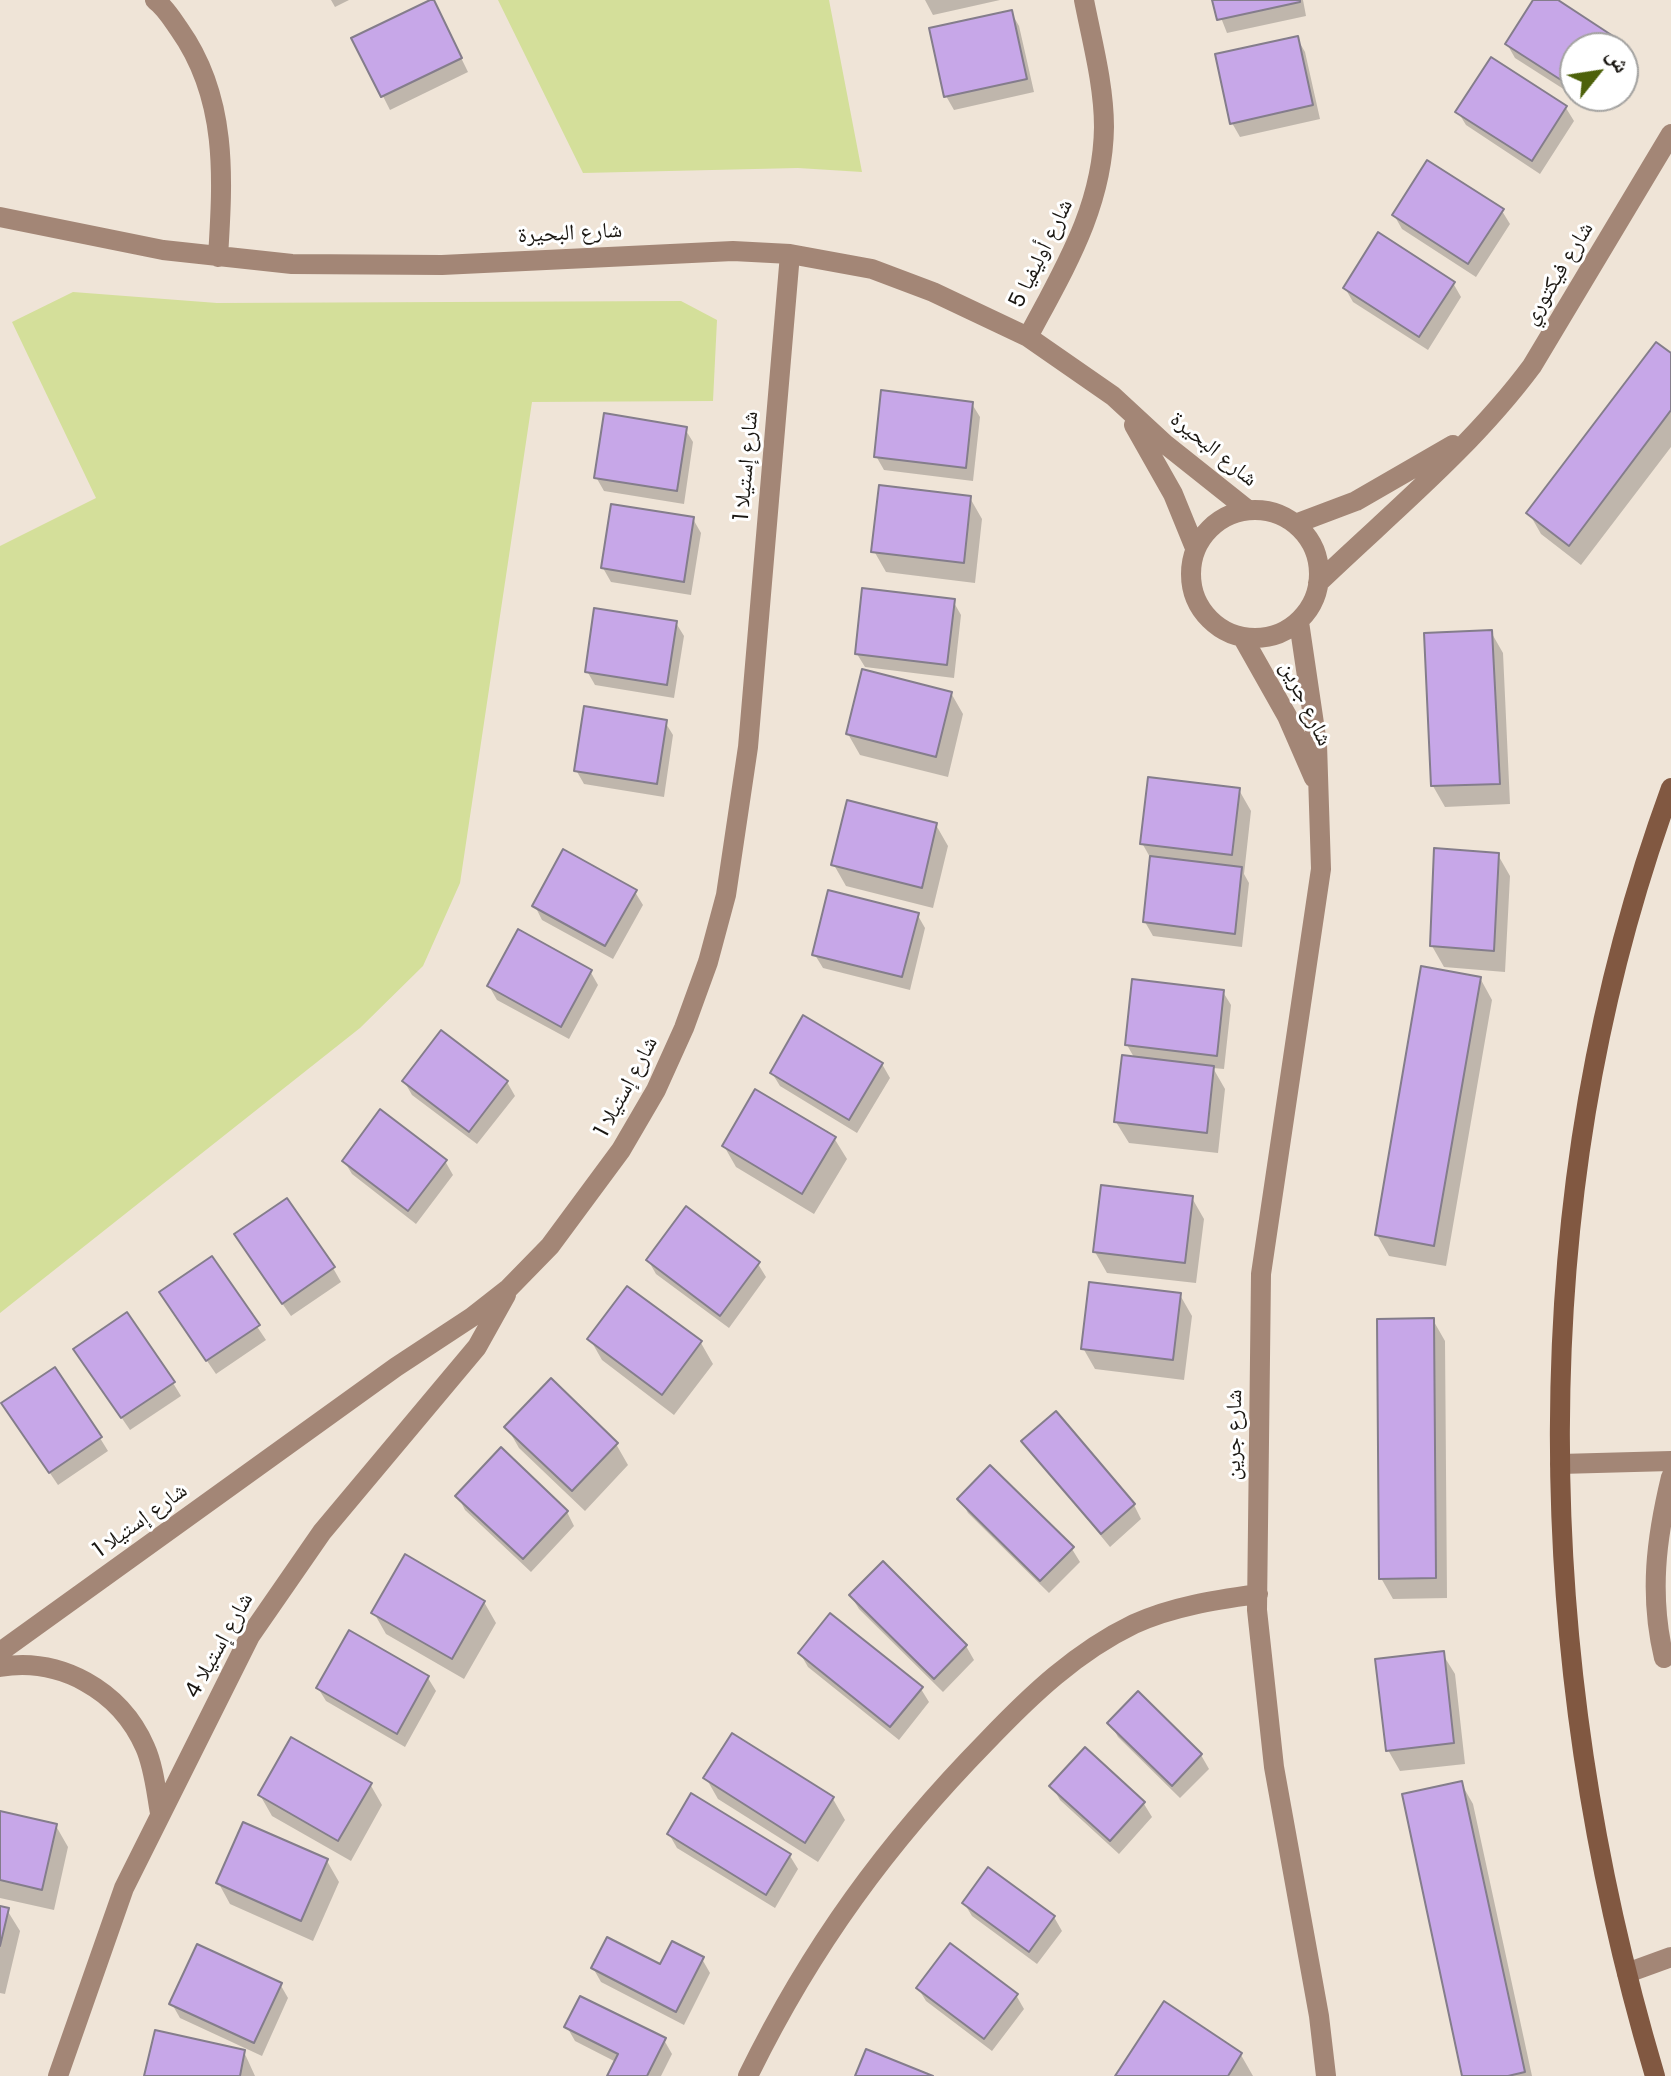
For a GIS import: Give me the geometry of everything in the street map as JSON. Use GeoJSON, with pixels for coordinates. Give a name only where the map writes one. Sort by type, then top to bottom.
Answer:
{"type":"FeatureCollection","features":[{"type":"Feature","properties":{"kind":"main road"},"geometry":{"type":"LineString","coordinates":[[1655,2076],[1627,1973],[1600,1852],[1580,1730],[1567,1607],[1560,1464],[1561,1353],[1570,1222],[1588,1092],[1616,964],[1671,788]]}},
{"type":"Feature","properties":{"kind":"street"},"geometry":{"type":"LineString","coordinates":[[155,0],[187,41],[207,81],[219,124],[223,168],[218,257]]}},
{"type":"Feature","properties":{"kind":"street","name":"شارع أوليفيا 5"},"geometry":{"type":"LineString","coordinates":[[1028,337],[1086,225],[1097,193],[1104,125],[1084,0]]}},
{"type":"Feature","properties":{"kind":"street","name":"شارع فيكتوري"},"geometry":{"type":"LineString","coordinates":[[1318,583],[1477,431],[1532,366],[1671,134]]}},
{"type":"Feature","properties":{"kind":"street","name":"شارع البحيرة"},"geometry":{"type":"LineString","coordinates":[[0,217],[109,240],[218,257],[292,264],[442,265],[733,251],[790,254],[872,269],[933,292],[1028,337],[1113,396],[1165,444],[1248,510]]}},
{"type":"Feature","properties":{"kind":"street","name":"شارع إستيلا 1"},"geometry":{"type":"LineString","coordinates":[[0,1652],[509,1288],[569,1223],[621,1150],[656,1090],[708,962],[726,895],[748,747],[790,254]]}},
{"type":"Feature","properties":{"kind":"street","name":"شارع البحيرة"},"geometry":{"type":"LineString","coordinates":[[1113,396],[1160,469],[1195,548]]}},
{"type":"Feature","properties":{"kind":"street","name":"شارع فيكتوري"},"geometry":{"type":"LineString","coordinates":[[1295,524],[1356,501],[1477,431]]}},
{"type":"Feature","properties":{"kind":"street"},"geometry":{"type":"LineString","coordinates":[[1248,510],[1281,515],[1295,524],[1310,540],[1318,560],[1318,583],[1312,604],[1299,622],[1282,633],[1264,639],[1243,638],[1221,630],[1198,604],[1189,571],[1195,548],[1217,522],[1248,510]]}},
{"type":"Feature","properties":{"kind":"street","name":"شارع جرين"},"geometry":{"type":"LineString","coordinates":[[1299,622],[1312,695],[1320,794],[1318,907],[1261,1274],[1258,1594],[1259,1643],[1274,1767],[1321,2072]]}},
{"type":"Feature","properties":{"kind":"street","name":"شارع جرين"},"geometry":{"type":"LineString","coordinates":[[1243,638],[1287,716],[1320,794]]}},
{"type":"Feature","properties":{"kind":"street","name":"شارع إستيلا 4"},"geometry":{"type":"LineString","coordinates":[[58,2076],[114,1915],[160,1813],[250,1636],[285,1581],[322,1532],[457,1374],[477,1347],[509,1288]]}},
{"type":"Feature","properties":{"kind":"street"},"geometry":{"type":"LineString","coordinates":[[1560,1464],[1671,1461]]}},
{"type":"Feature","properties":{"kind":"street"},"geometry":{"type":"LineString","coordinates":[[1664,1658],[1657,1627],[1654,1575],[1660,1523],[1671,1477]]}},
{"type":"Feature","properties":{"kind":"street"},"geometry":{"type":"LineString","coordinates":[[748,2076],[793,1988],[837,1917],[886,1851],[941,1788],[1031,1695],[1080,1655],[1135,1624],[1195,1603],[1258,1594]]}},
{"type":"Feature","properties":{"kind":"street"},"geometry":{"type":"LineString","coordinates":[[0,1667],[18,1664],[50,1667],[81,1678],[107,1696],[130,1719],[145,1748],[160,1813]]}},
{"type":"Feature","properties":{"kind":"street"},"geometry":{"type":"LineString","coordinates":[[1627,1973],[1671,1957]]}},
{"type":"Feature","properties":{"kind":"green space"},"geometry":{"type":"Polygon","coordinates":[[[498,0],[829,0],[862,172],[798,168],[583,173],[498,0]]]}},
{"type":"Feature","properties":{"kind":"green space"},"geometry":{"type":"Polygon","coordinates":[[[73,292],[217,303],[681,301],[717,320],[713,401],[532,402],[460,883],[423,966],[360,1028],[0,1313],[0,546],[96,498],[12,322],[73,292]]]}},
{"type":"Feature","properties":{"kind":"building"},"geometry":{"type":"Polygon","coordinates":[[[434,0],[462,58],[381,97],[351,38],[434,0]]]}},
{"type":"Feature","properties":{"kind":"building"},"geometry":{"type":"Polygon","coordinates":[[[1212,0],[1300,0],[1300,2],[1217,20],[1212,0]]]}},
{"type":"Feature","properties":{"kind":"building"},"geometry":{"type":"Polygon","coordinates":[[[1533,0],[1558,0],[1607,32],[1559,32],[1559,79],[1505,44],[1533,0]]]}},
{"type":"Feature","properties":{"kind":"building"},"geometry":{"type":"Polygon","coordinates":[[[1012,10],[1027,79],[944,97],[929,28],[1012,10]]]}},
{"type":"Feature","properties":{"kind":"building"},"geometry":{"type":"Polygon","coordinates":[[[1298,36],[1313,105],[1230,124],[1215,54],[1298,36]]]}},
{"type":"Feature","properties":{"kind":"building"},"geometry":{"type":"Polygon","coordinates":[[[1491,57],[1559,101],[1559,112],[1563,112],[1532,161],[1455,112],[1491,57]]]}},
{"type":"Feature","properties":{"kind":"building"},"geometry":{"type":"Polygon","coordinates":[[[1427,160],[1504,209],[1468,264],[1392,215],[1427,160]]]}},
{"type":"Feature","properties":{"kind":"building"},"geometry":{"type":"Polygon","coordinates":[[[1378,232],[1455,282],[1419,337],[1343,288],[1378,232]]]}},
{"type":"Feature","properties":{"kind":"building"},"geometry":{"type":"Polygon","coordinates":[[[1656,342],[1671,353],[1671,410],[1569,546],[1526,513],[1656,342]]]}},
{"type":"Feature","properties":{"kind":"building"},"geometry":{"type":"Polygon","coordinates":[[[881,390],[973,402],[966,468],[874,457],[881,390]]]}},
{"type":"Feature","properties":{"kind":"building"},"geometry":{"type":"Polygon","coordinates":[[[604,413],[687,427],[677,491],[594,478],[604,413]]]}},
{"type":"Feature","properties":{"kind":"building"},"geometry":{"type":"Polygon","coordinates":[[[879,485],[971,496],[964,563],[871,552],[879,485]]]}},
{"type":"Feature","properties":{"kind":"building"},"geometry":{"type":"Polygon","coordinates":[[[611,504],[694,517],[684,582],[601,568],[611,504]]]}},
{"type":"Feature","properties":{"kind":"building"},"geometry":{"type":"Polygon","coordinates":[[[862,588],[955,599],[947,665],[855,654],[862,588]]]}},
{"type":"Feature","properties":{"kind":"building"},"geometry":{"type":"Polygon","coordinates":[[[594,608],[677,621],[667,685],[585,672],[594,608]]]}},
{"type":"Feature","properties":{"kind":"building"},"geometry":{"type":"Polygon","coordinates":[[[1492,630],[1500,784],[1431,786],[1424,633],[1492,630]]]}},
{"type":"Feature","properties":{"kind":"building"},"geometry":{"type":"Polygon","coordinates":[[[862,669],[952,692],[936,757],[846,734],[862,669]]]}},
{"type":"Feature","properties":{"kind":"building"},"geometry":{"type":"Polygon","coordinates":[[[584,706],[667,720],[657,784],[574,771],[584,706]]]}},
{"type":"Feature","properties":{"kind":"building"},"geometry":{"type":"Polygon","coordinates":[[[1148,777],[1240,788],[1232,855],[1140,844],[1148,777]]]}},
{"type":"Feature","properties":{"kind":"building"},"geometry":{"type":"Polygon","coordinates":[[[847,800],[937,823],[922,888],[831,865],[847,800]]]}},
{"type":"Feature","properties":{"kind":"building"},"geometry":{"type":"Polygon","coordinates":[[[1434,848],[1499,853],[1494,951],[1430,946],[1434,848]]]}},
{"type":"Feature","properties":{"kind":"building"},"geometry":{"type":"Polygon","coordinates":[[[563,849],[637,890],[605,946],[532,906],[563,849]]]}},
{"type":"Feature","properties":{"kind":"building"},"geometry":{"type":"Polygon","coordinates":[[[1150,856],[1242,867],[1235,934],[1143,922],[1150,856]]]}},
{"type":"Feature","properties":{"kind":"building"},"geometry":{"type":"Polygon","coordinates":[[[828,890],[919,913],[902,977],[812,955],[828,890]]]}},
{"type":"Feature","properties":{"kind":"building"},"geometry":{"type":"Polygon","coordinates":[[[518,929],[592,970],[561,1027],[487,986],[518,929]]]}},
{"type":"Feature","properties":{"kind":"building"},"geometry":{"type":"Polygon","coordinates":[[[1421,966],[1481,977],[1434,1246],[1375,1235],[1421,966]]]}},
{"type":"Feature","properties":{"kind":"building"},"geometry":{"type":"Polygon","coordinates":[[[1132,979],[1224,990],[1217,1056],[1125,1045],[1132,979]]]}},
{"type":"Feature","properties":{"kind":"building"},"geometry":{"type":"Polygon","coordinates":[[[803,1015],[883,1063],[849,1120],[770,1073],[803,1015]]]}},
{"type":"Feature","properties":{"kind":"building"},"geometry":{"type":"Polygon","coordinates":[[[441,1030],[508,1081],[469,1132],[402,1081],[441,1030]]]}},
{"type":"Feature","properties":{"kind":"building"},"geometry":{"type":"Polygon","coordinates":[[[1122,1055],[1214,1066],[1207,1133],[1114,1122],[1122,1055]]]}},
{"type":"Feature","properties":{"kind":"building"},"geometry":{"type":"Polygon","coordinates":[[[755,1089],[836,1137],[802,1194],[722,1146],[755,1089]]]}},
{"type":"Feature","properties":{"kind":"building"},"geometry":{"type":"Polygon","coordinates":[[[380,1109],[447,1160],[408,1211],[342,1161],[380,1109]]]}},
{"type":"Feature","properties":{"kind":"building"},"geometry":{"type":"Polygon","coordinates":[[[1101,1185],[1193,1196],[1185,1263],[1093,1252],[1101,1185]]]}},
{"type":"Feature","properties":{"kind":"building"},"geometry":{"type":"Polygon","coordinates":[[[287,1198],[335,1267],[282,1304],[234,1234],[287,1198]]]}},
{"type":"Feature","properties":{"kind":"building"},"geometry":{"type":"Polygon","coordinates":[[[686,1206],[760,1262],[720,1316],[646,1260],[686,1206]]]}},
{"type":"Feature","properties":{"kind":"building"},"geometry":{"type":"Polygon","coordinates":[[[212,1256],[260,1325],[206,1361],[159,1292],[212,1256]]]}},
{"type":"Feature","properties":{"kind":"building"},"geometry":{"type":"Polygon","coordinates":[[[1089,1282],[1181,1293],[1173,1360],[1081,1349],[1089,1282]]]}},
{"type":"Feature","properties":{"kind":"building"},"geometry":{"type":"Polygon","coordinates":[[[627,1286],[702,1341],[662,1395],[587,1339],[627,1286]]]}},
{"type":"Feature","properties":{"kind":"building"},"geometry":{"type":"Polygon","coordinates":[[[127,1312],[175,1382],[121,1418],[73,1349],[127,1312]]]}},
{"type":"Feature","properties":{"kind":"building"},"geometry":{"type":"Polygon","coordinates":[[[1434,1318],[1436,1578],[1379,1579],[1377,1319],[1434,1318]]]}},
{"type":"Feature","properties":{"kind":"building"},"geometry":{"type":"Polygon","coordinates":[[[55,1367],[102,1437],[49,1473],[1,1403],[55,1367]]]}},
{"type":"Feature","properties":{"kind":"building"},"geometry":{"type":"Polygon","coordinates":[[[551,1378],[618,1443],[572,1491],[504,1427],[551,1378]]]}},
{"type":"Feature","properties":{"kind":"building"},"geometry":{"type":"Polygon","coordinates":[[[1056,1411],[1135,1504],[1101,1534],[1021,1441],[1056,1411]]]}},
{"type":"Feature","properties":{"kind":"building"},"geometry":{"type":"Polygon","coordinates":[[[501,1447],[568,1511],[523,1559],[455,1496],[501,1447]]]}},
{"type":"Feature","properties":{"kind":"building"},"geometry":{"type":"Polygon","coordinates":[[[990,1465],[1074,1547],[1040,1581],[957,1499],[990,1465]]]}},
{"type":"Feature","properties":{"kind":"building"},"geometry":{"type":"Polygon","coordinates":[[[405,1554],[485,1601],[452,1659],[371,1613],[405,1554]]]}},
{"type":"Feature","properties":{"kind":"building"},"geometry":{"type":"Polygon","coordinates":[[[883,1561],[967,1645],[934,1679],[849,1595],[883,1561]]]}},
{"type":"Feature","properties":{"kind":"building"},"geometry":{"type":"Polygon","coordinates":[[[830,1613],[923,1687],[890,1727],[798,1653],[830,1613]]]}},
{"type":"Feature","properties":{"kind":"building"},"geometry":{"type":"Polygon","coordinates":[[[349,1630],[429,1676],[397,1734],[316,1688],[349,1630]]]}},
{"type":"Feature","properties":{"kind":"building"},"geometry":{"type":"Polygon","coordinates":[[[1444,1651],[1454,1743],[1386,1751],[1375,1659],[1444,1651]]]}},
{"type":"Feature","properties":{"kind":"building"},"geometry":{"type":"Polygon","coordinates":[[[1138,1691],[1202,1754],[1172,1786],[1107,1723],[1138,1691]]]}},
{"type":"Feature","properties":{"kind":"building"},"geometry":{"type":"Polygon","coordinates":[[[732,1733],[834,1797],[805,1843],[703,1778],[732,1733]]]}},
{"type":"Feature","properties":{"kind":"building"},"geometry":{"type":"Polygon","coordinates":[[[291,1737],[372,1783],[338,1841],[258,1795],[291,1737]]]}},
{"type":"Feature","properties":{"kind":"building"},"geometry":{"type":"Polygon","coordinates":[[[1085,1747],[1145,1802],[1110,1841],[1049,1786],[1085,1747]]]}},
{"type":"Feature","properties":{"kind":"building"},"geometry":{"type":"Polygon","coordinates":[[[1462,1781],[1525,2072],[1508,2076],[1462,2076],[1402,1794],[1462,1781]]]}},
{"type":"Feature","properties":{"kind":"building"},"geometry":{"type":"Polygon","coordinates":[[[691,1793],[791,1854],[766,1895],[667,1834],[691,1793]]]}},
{"type":"Feature","properties":{"kind":"building"},"geometry":{"type":"Polygon","coordinates":[[[0,1811],[57,1824],[42,1890],[0,1880],[0,1811]]]}},
{"type":"Feature","properties":{"kind":"building"},"geometry":{"type":"Polygon","coordinates":[[[243,1822],[328,1859],[301,1921],[216,1883],[243,1822]]]}},
{"type":"Feature","properties":{"kind":"building"},"geometry":{"type":"Polygon","coordinates":[[[988,1867],[1055,1916],[1029,1952],[962,1903],[988,1867]]]}},
{"type":"Feature","properties":{"kind":"building"},"geometry":{"type":"Polygon","coordinates":[[[0,1906],[9,1908],[0,1946],[0,1906]]]}},
{"type":"Feature","properties":{"kind":"building"},"geometry":{"type":"Polygon","coordinates":[[[607,1937],[660,1964],[672,1941],[704,1957],[676,2012],[591,1968],[607,1937]]]}},
{"type":"Feature","properties":{"kind":"building"},"geometry":{"type":"Polygon","coordinates":[[[950,1943],[1018,1994],[984,2039],[916,1988],[950,1943]]]}},
{"type":"Feature","properties":{"kind":"building"},"geometry":{"type":"Polygon","coordinates":[[[197,1944],[282,1983],[254,2043],[169,2004],[197,1944]]]}},
{"type":"Feature","properties":{"kind":"building"},"geometry":{"type":"Polygon","coordinates":[[[580,1996],[666,2038],[647,2076],[607,2076],[618,2054],[564,2027],[580,1996]]]}},
{"type":"Feature","properties":{"kind":"building"},"geometry":{"type":"Polygon","coordinates":[[[1164,2001],[1242,2053],[1228,2076],[1115,2076],[1164,2001]]]}},
{"type":"Feature","properties":{"kind":"building"},"geometry":{"type":"Polygon","coordinates":[[[155,2030],[245,2050],[240,2076],[144,2076],[155,2030]]]}},
{"type":"Feature","properties":{"kind":"building"},"geometry":{"type":"Polygon","coordinates":[[[866,2049],[933,2076],[855,2076],[866,2049]]]}}]}
